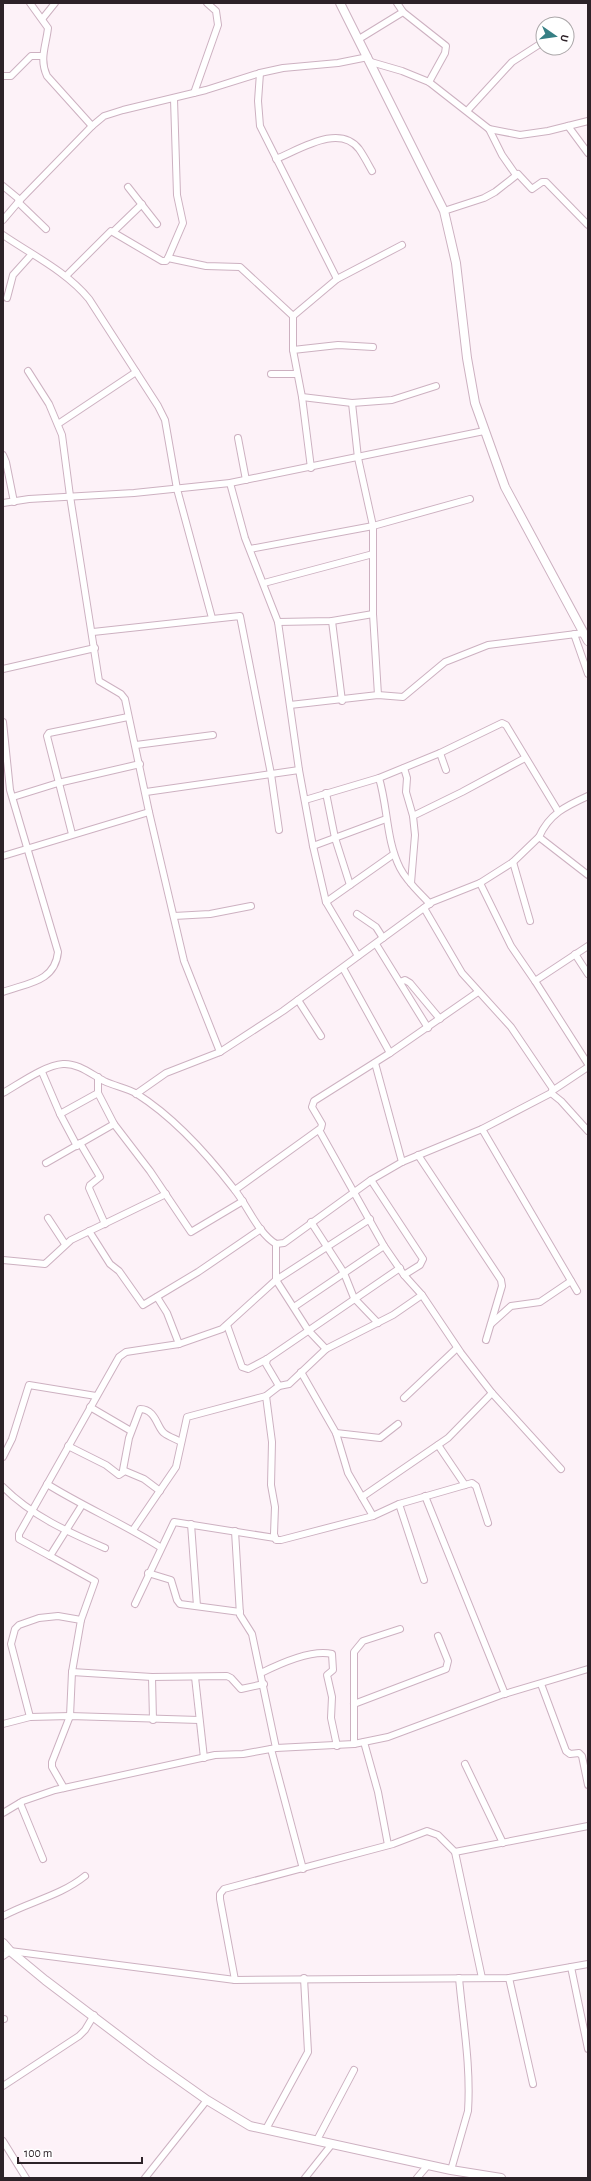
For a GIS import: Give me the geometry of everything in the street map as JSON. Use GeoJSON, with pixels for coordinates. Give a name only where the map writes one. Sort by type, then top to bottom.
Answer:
{"type":"FeatureCollection","features":[{"type":"Feature","properties":{"kind":"street"},"geometry":{"type":"LineString","coordinates":[[30,3],[43,18],[48,28],[42,56],[43,69],[47,76],[92,126]]}},
{"type":"Feature","properties":{"kind":"street"},"geometry":{"type":"LineString","coordinates":[[43,18],[55,3]]}},
{"type":"Feature","properties":{"kind":"street"},"geometry":{"type":"LineString","coordinates":[[194,93],[218,25],[216,11],[207,3]]}},
{"type":"Feature","properties":{"kind":"street"},"geometry":{"type":"LineString","coordinates":[[340,3],[370,60],[444,212],[456,263],[467,358],[475,403],[505,488],[588,641]]}},
{"type":"Feature","properties":{"kind":"street"},"geometry":{"type":"LineString","coordinates":[[397,3],[403,12],[446,46],[445,53],[429,82]]}},
{"type":"Feature","properties":{"kind":"street"},"geometry":{"type":"LineString","coordinates":[[359,39],[403,12]]}},
{"type":"Feature","properties":{"kind":"street"},"geometry":{"type":"LineString","coordinates":[[467,111],[504,70],[524,53],[535,47]]}},
{"type":"Feature","properties":{"kind":"street"},"geometry":{"type":"LineString","coordinates":[[3,76],[10,76],[31,56],[42,56]]}},
{"type":"Feature","properties":{"kind":"street"},"geometry":{"type":"LineString","coordinates":[[3,220],[19,201],[92,126],[104,116],[123,110],[174,99],[283,68],[370,60],[429,82],[489,129],[495,143],[516,175],[519,175],[532,189],[545,182],[588,225]]}},
{"type":"Feature","properties":{"kind":"street"},"geometry":{"type":"LineString","coordinates":[[260,74],[258,101],[260,126],[337,279]]}},
{"type":"Feature","properties":{"kind":"street"},"geometry":{"type":"LineString","coordinates":[[114,232],[162,261],[166,261],[168,258],[183,223],[177,195],[174,99]]}},
{"type":"Feature","properties":{"kind":"street"},"geometry":{"type":"LineString","coordinates":[[489,129],[520,135],[588,121]]}},
{"type":"Feature","properties":{"kind":"street"},"geometry":{"type":"LineString","coordinates":[[568,126],[588,153]]}},
{"type":"Feature","properties":{"kind":"street"},"geometry":{"type":"LineString","coordinates":[[276,159],[325,139],[343,139],[353,143],[359,149],[372,171]]}},
{"type":"Feature","properties":{"kind":"street"},"geometry":{"type":"LineString","coordinates":[[444,212],[484,198],[495,192],[516,175]]}},
{"type":"Feature","properties":{"kind":"street"},"geometry":{"type":"LineString","coordinates":[[3,186],[46,229]]}},
{"type":"Feature","properties":{"kind":"street"},"geometry":{"type":"LineString","coordinates":[[128,187],[157,224]]}},
{"type":"Feature","properties":{"kind":"street"},"geometry":{"type":"LineString","coordinates":[[66,276],[110,232],[114,232],[142,204]]}},
{"type":"Feature","properties":{"kind":"street"},"geometry":{"type":"LineString","coordinates":[[3,235],[31,255],[66,276],[89,299],[165,420],[177,489],[212,618]]}},
{"type":"Feature","properties":{"kind":"street"},"geometry":{"type":"LineString","coordinates":[[293,316],[337,279],[402,245]]}},
{"type":"Feature","properties":{"kind":"street"},"geometry":{"type":"LineString","coordinates":[[6,298],[13,275],[31,255]]}},
{"type":"Feature","properties":{"kind":"street"},"geometry":{"type":"LineString","coordinates":[[168,258],[206,266],[240,267],[293,316],[293,350],[302,397],[311,468]]}},
{"type":"Feature","properties":{"kind":"street"},"geometry":{"type":"LineString","coordinates":[[293,350],[338,345],[373,347]]}},
{"type":"Feature","properties":{"kind":"street"},"geometry":{"type":"LineString","coordinates":[[28,371],[49,404],[62,435],[70,496],[100,681],[121,694],[125,699],[146,792],[149,812],[184,961],[220,1052]]}},
{"type":"Feature","properties":{"kind":"street"},"geometry":{"type":"LineString","coordinates":[[58,424],[136,372]]}},
{"type":"Feature","properties":{"kind":"street"},"geometry":{"type":"LineString","coordinates":[[271,374],[297,374]]}},
{"type":"Feature","properties":{"kind":"street"},"geometry":{"type":"LineString","coordinates":[[302,397],[352,403],[392,400],[436,386]]}},
{"type":"Feature","properties":{"kind":"street"},"geometry":{"type":"LineString","coordinates":[[352,403],[358,458],[374,526],[372,554],[373,614],[378,695]]}},
{"type":"Feature","properties":{"kind":"street"},"geometry":{"type":"LineString","coordinates":[[3,503],[70,496],[177,489],[230,483],[311,468],[484,431]]}},
{"type":"Feature","properties":{"kind":"street"},"geometry":{"type":"LineString","coordinates":[[238,438],[246,480]]}},
{"type":"Feature","properties":{"kind":"street"},"geometry":{"type":"LineString","coordinates":[[3,455],[6,462],[14,502]]}},
{"type":"Feature","properties":{"kind":"street"},"geometry":{"type":"LineString","coordinates":[[230,483],[250,549],[278,622],[299,770],[313,846],[326,902],[358,956]]}},
{"type":"Feature","properties":{"kind":"street"},"geometry":{"type":"LineString","coordinates":[[250,549],[374,526],[470,499]]}},
{"type":"Feature","properties":{"kind":"street"},"geometry":{"type":"LineString","coordinates":[[264,583],[372,554]]}},
{"type":"Feature","properties":{"kind":"street"},"geometry":{"type":"LineString","coordinates":[[278,622],[332,621],[373,614]]}},
{"type":"Feature","properties":{"kind":"street"},"geometry":{"type":"LineString","coordinates":[[93,632],[238,615],[242,618],[271,774],[279,830]]}},
{"type":"Feature","properties":{"kind":"street"},"geometry":{"type":"LineString","coordinates":[[332,621],[342,700]]}},
{"type":"Feature","properties":{"kind":"street"},"geometry":{"type":"LineString","coordinates":[[290,705],[378,695],[404,697],[445,662],[488,644],[584,633]]}},
{"type":"Feature","properties":{"kind":"street"},"geometry":{"type":"LineString","coordinates":[[574,634],[588,674]]}},
{"type":"Feature","properties":{"kind":"street"},"geometry":{"type":"LineString","coordinates":[[3,669],[95,648]]}},
{"type":"Feature","properties":{"kind":"street"},"geometry":{"type":"LineString","coordinates":[[72,834],[47,738],[48,734],[128,717]]}},
{"type":"Feature","properties":{"kind":"street"},"geometry":{"type":"LineString","coordinates":[[3,722],[12,797],[57,944],[57,962],[53,971],[45,978],[3,992]]}},
{"type":"Feature","properties":{"kind":"street"},"geometry":{"type":"LineString","coordinates":[[305,800],[379,778],[440,753],[502,723],[506,725],[558,811]]}},
{"type":"Feature","properties":{"kind":"street"},"geometry":{"type":"LineString","coordinates":[[136,746],[214,736]]}},
{"type":"Feature","properties":{"kind":"street"},"geometry":{"type":"LineString","coordinates":[[440,753],[446,770]]}},
{"type":"Feature","properties":{"kind":"street"},"geometry":{"type":"LineString","coordinates":[[413,816],[462,792],[525,758]]}},
{"type":"Feature","properties":{"kind":"street"},"geometry":{"type":"LineString","coordinates":[[12,797],[58,783],[140,764]]}},
{"type":"Feature","properties":{"kind":"street"},"geometry":{"type":"LineString","coordinates":[[404,768],[407,778],[406,792],[413,816],[415,835],[411,883]]}},
{"type":"Feature","properties":{"kind":"street"},"geometry":{"type":"LineString","coordinates":[[146,792],[299,770]]}},
{"type":"Feature","properties":{"kind":"street"},"geometry":{"type":"LineString","coordinates":[[379,778],[384,795],[386,819],[394,854],[400,869],[427,906],[459,968],[478,992],[511,1027],[552,1091],[588,1131]]}},
{"type":"Feature","properties":{"kind":"street"},"geometry":{"type":"LineString","coordinates":[[326,794],[335,838],[350,884]]}},
{"type":"Feature","properties":{"kind":"street"},"geometry":{"type":"LineString","coordinates":[[136,1094],[166,1073],[220,1052],[298,1000],[427,906],[480,882],[513,862],[539,837],[544,825],[558,811],[588,796]]}},
{"type":"Feature","properties":{"kind":"street"},"geometry":{"type":"LineString","coordinates":[[3,856],[149,812]]}},
{"type":"Feature","properties":{"kind":"street"},"geometry":{"type":"LineString","coordinates":[[313,846],[386,819]]}},
{"type":"Feature","properties":{"kind":"street"},"geometry":{"type":"LineString","coordinates":[[539,837],[588,875]]}},
{"type":"Feature","properties":{"kind":"street"},"geometry":{"type":"LineString","coordinates":[[326,902],[394,854]]}},
{"type":"Feature","properties":{"kind":"street"},"geometry":{"type":"LineString","coordinates":[[513,862],[530,921]]}},
{"type":"Feature","properties":{"kind":"street"},"geometry":{"type":"LineString","coordinates":[[480,882],[511,946],[588,1064]]}},
{"type":"Feature","properties":{"kind":"street"},"geometry":{"type":"LineString","coordinates":[[174,916],[210,914],[251,906]]}},
{"type":"Feature","properties":{"kind":"street"},"geometry":{"type":"LineString","coordinates":[[357,914],[376,928],[383,938]]}},
{"type":"Feature","properties":{"kind":"street"},"geometry":{"type":"LineString","coordinates":[[376,944],[428,1028]]}},
{"type":"Feature","properties":{"kind":"street"},"geometry":{"type":"LineString","coordinates":[[535,981],[588,946]]}},
{"type":"Feature","properties":{"kind":"street"},"geometry":{"type":"LineString","coordinates":[[575,954],[588,974]]}},
{"type":"Feature","properties":{"kind":"street"},"geometry":{"type":"LineString","coordinates":[[343,968],[390,1053]]}},
{"type":"Feature","properties":{"kind":"street"},"geometry":{"type":"LineString","coordinates":[[400,982],[406,980],[410,983],[440,1019]]}},
{"type":"Feature","properties":{"kind":"street"},"geometry":{"type":"LineString","coordinates":[[235,1190],[319,1130],[322,1124],[312,1107],[314,1101],[428,1028],[478,992]]}},
{"type":"Feature","properties":{"kind":"street"},"geometry":{"type":"LineString","coordinates":[[298,1000],[321,1036]]}},
{"type":"Feature","properties":{"kind":"street"},"geometry":{"type":"LineString","coordinates":[[375,1063],[402,1162]]}},
{"type":"Feature","properties":{"kind":"street"},"geometry":{"type":"LineString","coordinates":[[3,1093],[58,1064],[68,1064],[74,1065],[136,1094],[174,1121],[235,1190],[262,1229],[276,1244],[276,1280],[308,1330],[326,1349]]}},
{"type":"Feature","properties":{"kind":"street"},"geometry":{"type":"LineString","coordinates":[[276,1244],[284,1243],[352,1192],[402,1162],[482,1129],[552,1091],[588,1067]]}},
{"type":"Feature","properties":{"kind":"street"},"geometry":{"type":"LineString","coordinates":[[42,1072],[60,1114],[78,1145],[100,1177],[90,1185],[89,1188],[105,1224]]}},
{"type":"Feature","properties":{"kind":"street"},"geometry":{"type":"LineString","coordinates":[[98,1077],[98,1093],[114,1124],[166,1194],[190,1231],[193,1233],[243,1201]]}},
{"type":"Feature","properties":{"kind":"street"},"geometry":{"type":"LineString","coordinates":[[60,1114],[98,1093]]}},
{"type":"Feature","properties":{"kind":"street"},"geometry":{"type":"LineString","coordinates":[[46,1163],[114,1124]]}},
{"type":"Feature","properties":{"kind":"street"},"geometry":{"type":"LineString","coordinates":[[482,1129],[577,1291]]}},
{"type":"Feature","properties":{"kind":"street"},"geometry":{"type":"LineString","coordinates":[[319,1130],[352,1192],[370,1219],[384,1246],[404,1275],[422,1295],[457,1348],[492,1393],[561,1470]]}},
{"type":"Feature","properties":{"kind":"street"},"geometry":{"type":"LineString","coordinates":[[418,1155],[500,1277],[502,1286],[486,1340]]}},
{"type":"Feature","properties":{"kind":"street"},"geometry":{"type":"LineString","coordinates":[[371,1180],[423,1259],[420,1265],[404,1275]]}},
{"type":"Feature","properties":{"kind":"street"},"geometry":{"type":"LineString","coordinates":[[3,1260],[45,1264],[65,1244],[166,1194]]}},
{"type":"Feature","properties":{"kind":"street"},"geometry":{"type":"LineString","coordinates":[[48,1218],[65,1244]]}},
{"type":"Feature","properties":{"kind":"street"},"geometry":{"type":"LineString","coordinates":[[64,1788],[52,1767],[70,1716],[72,1672],[81,1620],[95,1581],[19,1539],[19,1534],[96,1396],[123,1353],[179,1344],[216,1332],[227,1325],[276,1280],[370,1219]]}},
{"type":"Feature","properties":{"kind":"street"},"geometry":{"type":"LineString","coordinates":[[311,1222],[344,1273],[354,1298],[378,1323]]}},
{"type":"Feature","properties":{"kind":"street"},"geometry":{"type":"LineString","coordinates":[[89,1231],[110,1264],[119,1271],[142,1305],[198,1272],[262,1229]]}},
{"type":"Feature","properties":{"kind":"street"},"geometry":{"type":"LineString","coordinates":[[294,1307],[384,1246]]}},
{"type":"Feature","properties":{"kind":"street"},"geometry":{"type":"LineString","coordinates":[[227,1325],[244,1369],[267,1360],[354,1298],[400,1268]]}},
{"type":"Feature","properties":{"kind":"street"},"geometry":{"type":"LineString","coordinates":[[491,1324],[511,1306],[540,1302],[571,1281]]}},
{"type":"Feature","properties":{"kind":"street"},"geometry":{"type":"LineString","coordinates":[[133,1530],[176,1467],[187,1417],[266,1396],[279,1386],[289,1384],[326,1349],[393,1315],[422,1295]]}},
{"type":"Feature","properties":{"kind":"street"},"geometry":{"type":"LineString","coordinates":[[157,1296],[167,1313],[179,1344]]}},
{"type":"Feature","properties":{"kind":"street"},"geometry":{"type":"LineString","coordinates":[[404,1398],[457,1348]]}},
{"type":"Feature","properties":{"kind":"street"},"geometry":{"type":"LineString","coordinates":[[267,1360],[266,1364],[279,1386]]}},
{"type":"Feature","properties":{"kind":"street"},"geometry":{"type":"LineString","coordinates":[[301,1372],[336,1433],[348,1473],[373,1516]]}},
{"type":"Feature","properties":{"kind":"street"},"geometry":{"type":"LineString","coordinates":[[3,1457],[12,1439],[29,1385],[96,1396]]}},
{"type":"Feature","properties":{"kind":"street"},"geometry":{"type":"LineString","coordinates":[[362,1497],[438,1445],[454,1432],[492,1393]]}},
{"type":"Feature","properties":{"kind":"street"},"geometry":{"type":"LineString","coordinates":[[266,1396],[272,1442],[271,1485],[275,1507],[275,1538]]}},
{"type":"Feature","properties":{"kind":"street"},"geometry":{"type":"LineString","coordinates":[[90,1408],[131,1431]]}},
{"type":"Feature","properties":{"kind":"street"},"geometry":{"type":"LineString","coordinates":[[68,1446],[106,1465],[119,1475],[123,1470],[131,1431],[137,1413],[140,1409],[143,1409],[157,1420],[162,1432],[181,1442]]}},
{"type":"Feature","properties":{"kind":"street"},"geometry":{"type":"LineString","coordinates":[[336,1433],[384,1438],[398,1424]]}},
{"type":"Feature","properties":{"kind":"street"},"geometry":{"type":"LineString","coordinates":[[438,1445],[465,1486]]}},
{"type":"Feature","properties":{"kind":"street"},"geometry":{"type":"LineString","coordinates":[[123,1470],[144,1479],[160,1491]]}},
{"type":"Feature","properties":{"kind":"street"},"geometry":{"type":"LineString","coordinates":[[47,1484],[82,1505],[133,1530],[160,1547]]}},
{"type":"Feature","properties":{"kind":"street"},"geometry":{"type":"LineString","coordinates":[[135,1604],[160,1547],[174,1522],[235,1531],[281,1540],[373,1516],[399,1504],[425,1496],[476,1484],[488,1523]]}},
{"type":"Feature","properties":{"kind":"street"},"geometry":{"type":"LineString","coordinates":[[3,1487],[32,1512],[67,1532],[105,1548]]}},
{"type":"Feature","properties":{"kind":"street"},"geometry":{"type":"LineString","coordinates":[[425,1496],[505,1694]]}},
{"type":"Feature","properties":{"kind":"street"},"geometry":{"type":"LineString","coordinates":[[399,1504],[424,1580]]}},
{"type":"Feature","properties":{"kind":"street"},"geometry":{"type":"LineString","coordinates":[[50,1556],[67,1532],[82,1505]]}},
{"type":"Feature","properties":{"kind":"street"},"geometry":{"type":"LineString","coordinates":[[191,1524],[197,1606]]}},
{"type":"Feature","properties":{"kind":"street"},"geometry":{"type":"LineString","coordinates":[[235,1531],[241,1618],[252,1634],[264,1684],[274,1748],[303,1869]]}},
{"type":"Feature","properties":{"kind":"street"},"geometry":{"type":"LineString","coordinates":[[148,1573],[171,1580],[178,1603],[240,1612]]}},
{"type":"Feature","properties":{"kind":"street"},"geometry":{"type":"LineString","coordinates":[[30,1717],[11,1644],[15,1629],[19,1625],[39,1618],[58,1616],[81,1620]]}},
{"type":"Feature","properties":{"kind":"street"},"geometry":{"type":"LineString","coordinates":[[354,1744],[354,1652],[363,1642],[400,1629]]}},
{"type":"Feature","properties":{"kind":"street"},"geometry":{"type":"LineString","coordinates":[[354,1704],[446,1669],[448,1661],[438,1636]]}},
{"type":"Feature","properties":{"kind":"street"},"geometry":{"type":"LineString","coordinates":[[261,1673],[282,1663],[307,1656],[332,1654],[333,1670],[327,1675],[332,1697],[331,1718],[337,1746]]}},
{"type":"Feature","properties":{"kind":"street"},"geometry":{"type":"LineString","coordinates":[[3,1813],[20,1803],[64,1788],[204,1758],[274,1748],[337,1746],[388,1737],[505,1694],[588,1669]]}},
{"type":"Feature","properties":{"kind":"street"},"geometry":{"type":"LineString","coordinates":[[72,1672],[152,1677],[229,1677],[240,1689],[264,1684]]}},
{"type":"Feature","properties":{"kind":"street"},"geometry":{"type":"LineString","coordinates":[[152,1677],[153,1720]]}},
{"type":"Feature","properties":{"kind":"street"},"geometry":{"type":"LineString","coordinates":[[195,1677],[204,1758]]}},
{"type":"Feature","properties":{"kind":"street"},"geometry":{"type":"LineString","coordinates":[[541,1684],[566,1751],[570,1754],[578,1753],[582,1756],[588,1785]]}},
{"type":"Feature","properties":{"kind":"street"},"geometry":{"type":"LineString","coordinates":[[3,1724],[30,1717],[70,1716],[153,1720],[199,1720]]}},
{"type":"Feature","properties":{"kind":"street"},"geometry":{"type":"LineString","coordinates":[[364,1742],[378,1792],[388,1845]]}},
{"type":"Feature","properties":{"kind":"street"},"geometry":{"type":"LineString","coordinates":[[465,1764],[503,1843]]}},
{"type":"Feature","properties":{"kind":"street"},"geometry":{"type":"LineString","coordinates":[[20,1803],[43,1859]]}},
{"type":"Feature","properties":{"kind":"street"},"geometry":{"type":"LineString","coordinates":[[455,1852],[588,1826]]}},
{"type":"Feature","properties":{"kind":"street"},"geometry":{"type":"LineString","coordinates":[[235,1980],[220,1894],[224,1889],[388,1845],[427,1831],[438,1835],[455,1852],[482,1978]]}},
{"type":"Feature","properties":{"kind":"street"},"geometry":{"type":"LineString","coordinates":[[3,1916],[46,1899],[74,1885],[85,1876]]}},
{"type":"Feature","properties":{"kind":"street"},"geometry":{"type":"LineString","coordinates":[[3,1943],[6,1953],[94,2015],[207,2100],[250,2126],[451,2170],[472,2176],[501,2178]]}},
{"type":"Feature","properties":{"kind":"street"},"geometry":{"type":"LineString","coordinates":[[6,1953],[235,1980],[304,1978],[509,1978],[588,1964]]}},
{"type":"Feature","properties":{"kind":"street"},"geometry":{"type":"LineString","coordinates":[[571,1967],[588,2049]]}},
{"type":"Feature","properties":{"kind":"street"},"geometry":{"type":"LineString","coordinates":[[266,2130],[308,2052],[304,1978]]}},
{"type":"Feature","properties":{"kind":"street"},"geometry":{"type":"LineString","coordinates":[[451,2170],[468,2111],[468,2075],[458,1978]]}},
{"type":"Feature","properties":{"kind":"street"},"geometry":{"type":"LineString","coordinates":[[509,1978],[533,2084]]}},
{"type":"Feature","properties":{"kind":"street"},"geometry":{"type":"LineString","coordinates":[[3,2086],[79,2036],[85,2030],[94,2015]]}},
{"type":"Feature","properties":{"kind":"street"},"geometry":{"type":"LineString","coordinates":[[316,2140],[354,2070]]}},
{"type":"Feature","properties":{"kind":"street"},"geometry":{"type":"LineString","coordinates":[[146,2178],[207,2100]]}},
{"type":"Feature","properties":{"kind":"street"},"geometry":{"type":"LineString","coordinates":[[3,2141],[26,2178]]}},
{"type":"Feature","properties":{"kind":"street"},"geometry":{"type":"LineString","coordinates":[[305,2178],[332,2144]]}},
{"type":"Feature","properties":{"kind":"street"},"geometry":{"type":"LineString","coordinates":[[417,2178],[428,2165]]}}]}
